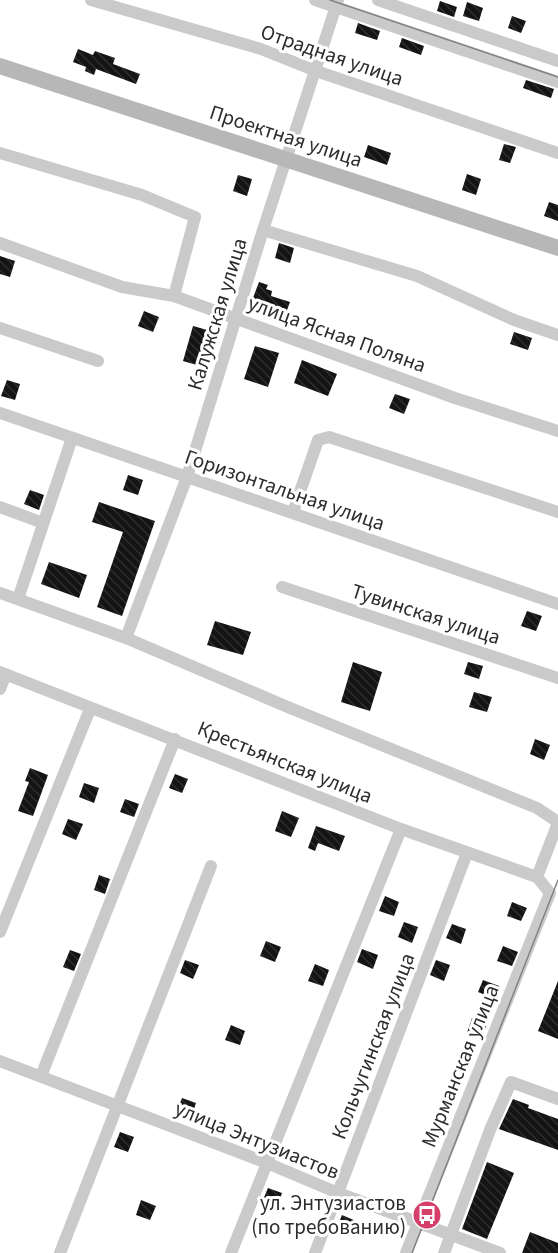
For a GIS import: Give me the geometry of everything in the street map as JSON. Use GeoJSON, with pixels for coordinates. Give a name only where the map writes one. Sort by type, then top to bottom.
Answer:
{"type":"FeatureCollection","features":[{"type":"Feature","properties":{"kind":"main road","name":"Проектная улица"},"geometry":{"type":"LineString","coordinates":[[0,66],[558,248]]}},
{"type":"Feature","properties":{"kind":"street","name":"Отрадная улица"},"geometry":{"type":"LineString","coordinates":[[91,0],[261,49],[558,153]]}},
{"type":"Feature","properties":{"kind":"street"},"geometry":{"type":"LineString","coordinates":[[315,0],[337,4],[558,82]]}},
{"type":"Feature","properties":{"kind":"street"},"geometry":{"type":"LineString","coordinates":[[378,0],[558,61]]}},
{"type":"Feature","properties":{"kind":"street","name":"Калужская улица"},"geometry":{"type":"LineString","coordinates":[[126,638],[188,477],[263,230],[337,4]]}},
{"type":"Feature","properties":{"kind":"street"},"geometry":{"type":"LineString","coordinates":[[0,153],[142,195],[195,217],[174,296]]}},
{"type":"Feature","properties":{"kind":"street"},"geometry":{"type":"LineString","coordinates":[[263,230],[417,276],[514,320],[558,334]]}},
{"type":"Feature","properties":{"kind":"street","name":"улица Ясная Поляна"},"geometry":{"type":"LineString","coordinates":[[0,243],[122,286],[174,296],[455,398],[558,431]]}},
{"type":"Feature","properties":{"kind":"street"},"geometry":{"type":"LineString","coordinates":[[0,328],[98,361]]}},
{"type":"Feature","properties":{"kind":"street","name":"Горизонтальная улица"},"geometry":{"type":"LineString","coordinates":[[0,412],[558,604]]}},
{"type":"Feature","properties":{"kind":"street"},"geometry":{"type":"LineString","coordinates":[[293,512],[318,440],[329,437],[558,512]]}},
{"type":"Feature","properties":{"kind":"street"},"geometry":{"type":"LineString","coordinates":[[18,599],[72,438]]}},
{"type":"Feature","properties":{"kind":"street"},"geometry":{"type":"LineString","coordinates":[[0,507],[43,523]]}},
{"type":"Feature","properties":{"kind":"street","name":"Тувинская улица"},"geometry":{"type":"LineString","coordinates":[[282,587],[558,678]]}},
{"type":"Feature","properties":{"kind":"street"},"geometry":{"type":"LineString","coordinates":[[0,593],[126,638],[290,708],[537,808],[558,823],[537,877]]}},
{"type":"Feature","properties":{"kind":"street"},"geometry":{"type":"LineString","coordinates":[[0,689],[3,673]]}},
{"type":"Feature","properties":{"kind":"street","name":"Крестьянская улица"},"geometry":{"type":"LineString","coordinates":[[3,673],[401,830],[537,877]]}},
{"type":"Feature","properties":{"kind":"street"},"geometry":{"type":"LineString","coordinates":[[0,932],[90,709]]}},
{"type":"Feature","properties":{"kind":"street"},"geometry":{"type":"LineString","coordinates":[[41,1076],[175,740]]}},
{"type":"Feature","properties":{"kind":"street"},"geometry":{"type":"LineString","coordinates":[[231,1253],[401,830]]}},
{"type":"Feature","properties":{"kind":"street","name":"Кольчугинская улица"},"geometry":{"type":"LineString","coordinates":[[315,1253],[467,853]]}},
{"type":"Feature","properties":{"kind":"street"},"geometry":{"type":"LineString","coordinates":[[60,1253],[211,866]]}},
{"type":"Feature","properties":{"kind":"street","name":"Мурманская улица"},"geometry":{"type":"LineString","coordinates":[[406,1253],[550,893],[537,877]]}},
{"type":"Feature","properties":{"kind":"street","name":"улица Энтузиастов"},"geometry":{"type":"LineString","coordinates":[[0,1061],[267,1163],[338,1193],[500,1253]]}},
{"type":"Feature","properties":{"kind":"street"},"geometry":{"type":"LineString","coordinates":[[444,1253],[490,1130],[511,1082],[558,1099]]}},
{"type":"Feature","properties":{"kind":"building"},"geometry":{"type":"Polygon","coordinates":[[[440,1],[457,7],[454,17],[437,11],[440,1]]]}},
{"type":"Feature","properties":{"kind":"building"},"geometry":{"type":"Polygon","coordinates":[[[467,2],[483,8],[479,21],[463,16],[467,2]]]}},
{"type":"Feature","properties":{"kind":"building"},"geometry":{"type":"Polygon","coordinates":[[[512,16],[526,21],[521,33],[508,28],[512,16]]]}},
{"type":"Feature","properties":{"kind":"building"},"geometry":{"type":"Polygon","coordinates":[[[358,23],[380,31],[377,40],[355,33],[358,23]]]}},
{"type":"Feature","properties":{"kind":"building"},"geometry":{"type":"Polygon","coordinates":[[[402,38],[424,46],[421,55],[399,47],[402,38]]]}},
{"type":"Feature","properties":{"kind":"building"},"geometry":{"type":"Polygon","coordinates":[[[78,49],[93,55],[95,51],[115,58],[113,64],[140,74],[136,84],[96,69],[94,75],[85,71],[86,67],[73,62],[78,49]]]}},
{"type":"Feature","properties":{"kind":"building"},"geometry":{"type":"Polygon","coordinates":[[[526,80],[554,89],[551,98],[523,88],[526,80]]]}},
{"type":"Feature","properties":{"kind":"building"},"geometry":{"type":"Polygon","coordinates":[[[504,144],[516,147],[510,163],[499,160],[504,144]]]}},
{"type":"Feature","properties":{"kind":"building"},"geometry":{"type":"Polygon","coordinates":[[[368,145],[391,153],[387,165],[364,157],[368,145]]]}},
{"type":"Feature","properties":{"kind":"building"},"geometry":{"type":"Polygon","coordinates":[[[467,174],[481,179],[476,195],[462,190],[467,174]]]}},
{"type":"Feature","properties":{"kind":"building"},"geometry":{"type":"Polygon","coordinates":[[[238,175],[252,179],[247,196],[233,191],[238,175]]]}},
{"type":"Feature","properties":{"kind":"building"},"geometry":{"type":"Polygon","coordinates":[[[549,202],[558,205],[558,221],[544,216],[549,202]]]}},
{"type":"Feature","properties":{"kind":"building"},"geometry":{"type":"Polygon","coordinates":[[[279,243],[294,248],[290,263],[275,258],[279,243]]]}},
{"type":"Feature","properties":{"kind":"building"},"geometry":{"type":"Polygon","coordinates":[[[0,256],[15,261],[10,277],[0,274],[0,256]]]}},
{"type":"Feature","properties":{"kind":"building"},"geometry":{"type":"Polygon","coordinates":[[[259,282],[268,285],[266,289],[272,291],[271,296],[290,302],[284,318],[256,309],[259,300],[253,298],[259,282]]]}},
{"type":"Feature","properties":{"kind":"building"},"geometry":{"type":"Polygon","coordinates":[[[144,311],[159,317],[153,332],[138,326],[144,311]]]}},
{"type":"Feature","properties":{"kind":"building"},"geometry":{"type":"Polygon","coordinates":[[[193,326],[218,333],[207,368],[183,361],[193,326]]]}},
{"type":"Feature","properties":{"kind":"building"},"geometry":{"type":"Polygon","coordinates":[[[514,332],[532,338],[528,350],[510,344],[514,332]]]}},
{"type":"Feature","properties":{"kind":"building"},"geometry":{"type":"Polygon","coordinates":[[[255,346],[279,353],[268,387],[244,379],[255,346]]]}},
{"type":"Feature","properties":{"kind":"building"},"geometry":{"type":"Polygon","coordinates":[[[302,360],[337,374],[328,396],[294,383],[302,360]]]}},
{"type":"Feature","properties":{"kind":"building"},"geometry":{"type":"Polygon","coordinates":[[[7,380],[20,384],[15,400],[1,396],[7,380]]]}},
{"type":"Feature","properties":{"kind":"building"},"geometry":{"type":"Polygon","coordinates":[[[395,394],[410,399],[404,414],[389,408],[395,394]]]}},
{"type":"Feature","properties":{"kind":"building"},"geometry":{"type":"Polygon","coordinates":[[[128,475],[143,480],[138,495],[123,490],[128,475]]]}},
{"type":"Feature","properties":{"kind":"building"},"geometry":{"type":"Polygon","coordinates":[[[30,490],[44,495],[39,510],[24,504],[30,490]]]}},
{"type":"Feature","properties":{"kind":"building"},"geometry":{"type":"Polygon","coordinates":[[[99,502],[155,521],[122,616],[97,607],[123,532],[92,522],[99,502]]]}},
{"type":"Feature","properties":{"kind":"building"},"geometry":{"type":"Polygon","coordinates":[[[49,562],[87,575],[79,598],[41,584],[49,562]]]}},
{"type":"Feature","properties":{"kind":"building"},"geometry":{"type":"Polygon","coordinates":[[[527,611],[542,616],[536,631],[521,626],[527,611]]]}},
{"type":"Feature","properties":{"kind":"building"},"geometry":{"type":"Polygon","coordinates":[[[215,621],[251,632],[243,655],[207,645],[215,621]]]}},
{"type":"Feature","properties":{"kind":"building"},"geometry":{"type":"Polygon","coordinates":[[[353,662],[382,672],[370,711],[341,702],[353,662]]]}},
{"type":"Feature","properties":{"kind":"building"},"geometry":{"type":"Polygon","coordinates":[[[468,662],[483,666],[479,679],[464,674],[468,662]]]}},
{"type":"Feature","properties":{"kind":"building"},"geometry":{"type":"Polygon","coordinates":[[[474,692],[492,697],[487,712],[469,707],[474,692]]]}},
{"type":"Feature","properties":{"kind":"building"},"geometry":{"type":"Polygon","coordinates":[[[535,739],[550,745],[544,760],[530,754],[535,739]]]}},
{"type":"Feature","properties":{"kind":"building"},"geometry":{"type":"Polygon","coordinates":[[[30,768],[48,775],[33,816],[18,811],[29,782],[25,781],[30,768]]]}},
{"type":"Feature","properties":{"kind":"building"},"geometry":{"type":"Polygon","coordinates":[[[175,774],[188,779],[182,793],[169,788],[175,774]]]}},
{"type":"Feature","properties":{"kind":"building"},"geometry":{"type":"Polygon","coordinates":[[[84,783],[99,788],[94,803],[79,797],[84,783]]]}},
{"type":"Feature","properties":{"kind":"building"},"geometry":{"type":"Polygon","coordinates":[[[125,799],[139,804],[134,817],[120,812],[125,799]]]}},
{"type":"Feature","properties":{"kind":"building"},"geometry":{"type":"Polygon","coordinates":[[[282,811],[299,818],[291,837],[275,831],[282,811]]]}},
{"type":"Feature","properties":{"kind":"building"},"geometry":{"type":"Polygon","coordinates":[[[68,819],[83,824],[76,840],[62,834],[68,819]]]}},
{"type":"Feature","properties":{"kind":"building"},"geometry":{"type":"Polygon","coordinates":[[[316,826],[345,836],[339,851],[318,843],[315,851],[308,848],[316,826]]]}},
{"type":"Feature","properties":{"kind":"building"},"geometry":{"type":"Polygon","coordinates":[[[99,875],[110,879],[105,894],[94,890],[99,875]]]}},
{"type":"Feature","properties":{"kind":"building"},"geometry":{"type":"Polygon","coordinates":[[[385,896],[399,902],[394,916],[379,911],[385,896]]]}},
{"type":"Feature","properties":{"kind":"building"},"geometry":{"type":"Polygon","coordinates":[[[512,902],[527,908],[521,921],[507,916],[512,902]]]}},
{"type":"Feature","properties":{"kind":"building"},"geometry":{"type":"Polygon","coordinates":[[[404,922],[418,927],[412,943],[398,937],[404,922]]]}},
{"type":"Feature","properties":{"kind":"building"},"geometry":{"type":"Polygon","coordinates":[[[452,924],[466,929],[461,944],[446,938],[452,924]]]}},
{"type":"Feature","properties":{"kind":"building"},"geometry":{"type":"Polygon","coordinates":[[[266,941],[281,947],[275,962],[260,956],[266,941]]]}},
{"type":"Feature","properties":{"kind":"building"},"geometry":{"type":"Polygon","coordinates":[[[503,946],[518,952],[512,966],[497,961],[503,946]]]}},
{"type":"Feature","properties":{"kind":"building"},"geometry":{"type":"Polygon","coordinates":[[[362,949],[378,955],[373,969],[357,962],[362,949]]]}},
{"type":"Feature","properties":{"kind":"building"},"geometry":{"type":"Polygon","coordinates":[[[70,950],[81,954],[74,971],[63,967],[70,950]]]}},
{"type":"Feature","properties":{"kind":"building"},"geometry":{"type":"Polygon","coordinates":[[[185,960],[199,965],[193,979],[180,973],[185,960]]]}},
{"type":"Feature","properties":{"kind":"building"},"geometry":{"type":"Polygon","coordinates":[[[436,960],[450,965],[444,981],[430,975],[436,960]]]}},
{"type":"Feature","properties":{"kind":"building"},"geometry":{"type":"Polygon","coordinates":[[[315,964],[329,970],[323,986],[308,981],[315,964]]]}},
{"type":"Feature","properties":{"kind":"building"},"geometry":{"type":"Polygon","coordinates":[[[483,980],[499,986],[494,999],[478,992],[483,980]]]}},
{"type":"Feature","properties":{"kind":"building"},"geometry":{"type":"Polygon","coordinates":[[[558,981],[558,1039],[538,1031],[558,981]]]}},
{"type":"Feature","properties":{"kind":"building"},"geometry":{"type":"Polygon","coordinates":[[[472,1018],[487,1024],[481,1039],[467,1033],[472,1018]]]}},
{"type":"Feature","properties":{"kind":"building"},"geometry":{"type":"Polygon","coordinates":[[[231,1025],[245,1031],[240,1045],[225,1040],[231,1025]]]}},
{"type":"Feature","properties":{"kind":"building"},"geometry":{"type":"Polygon","coordinates":[[[182,1098],[196,1103],[191,1118],[176,1113],[182,1098]]]}},
{"type":"Feature","properties":{"kind":"building"},"geometry":{"type":"Polygon","coordinates":[[[513,1099],[529,1105],[528,1108],[558,1119],[558,1150],[499,1129],[513,1099]]]}},
{"type":"Feature","properties":{"kind":"building"},"geometry":{"type":"Polygon","coordinates":[[[120,1132],[134,1137],[128,1152],[114,1147],[120,1132]]]}},
{"type":"Feature","properties":{"kind":"building"},"geometry":{"type":"Polygon","coordinates":[[[487,1162],[514,1173],[487,1239],[462,1229],[487,1162]]]}},
{"type":"Feature","properties":{"kind":"building"},"geometry":{"type":"Polygon","coordinates":[[[268,1188],[282,1193],[277,1208],[262,1202],[268,1188]]]}},
{"type":"Feature","properties":{"kind":"building"},"geometry":{"type":"Polygon","coordinates":[[[141,1200],[156,1206],[150,1220],[136,1215],[141,1200]]]}},
{"type":"Feature","properties":{"kind":"building"},"geometry":{"type":"Polygon","coordinates":[[[342,1215],[356,1221],[350,1236],[336,1230],[342,1215]]]}},
{"type":"Feature","properties":{"kind":"building"},"geometry":{"type":"Polygon","coordinates":[[[530,1232],[558,1243],[558,1253],[522,1253],[530,1232]]]}},
{"type":"Feature","properties":{"kind":"tram line"},"geometry":{"type":"LineString","coordinates":[[330,0],[558,77]]}},
{"type":"Feature","properties":{"kind":"tram line"},"geometry":{"type":"LineString","coordinates":[[412,1253],[558,880]]}},
{"type":"Feature","properties":{"kind":"place","name":"ул. Энтузиастов (по требованию)"},"geometry":{"type":"Point","coordinates":[427,1215]}}]}
